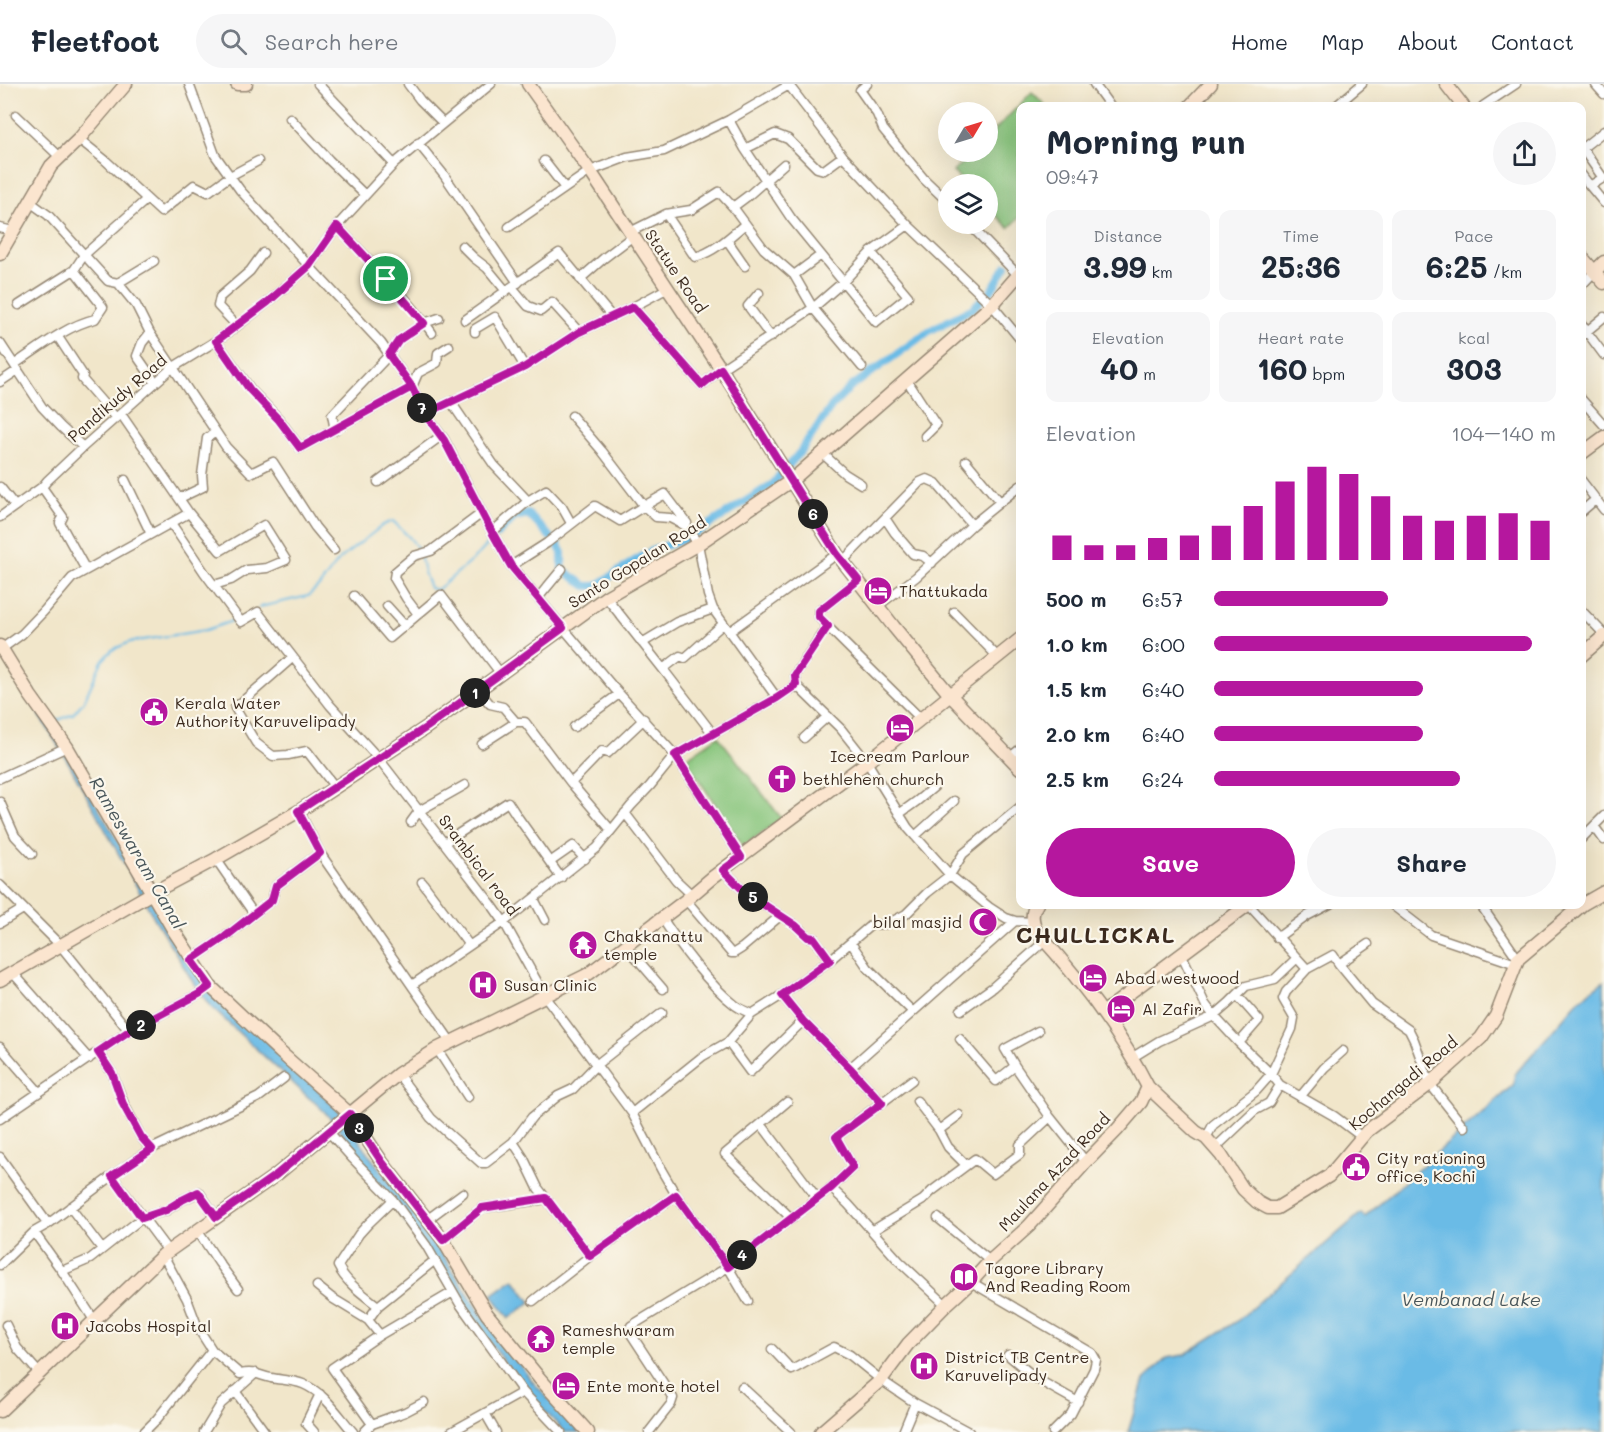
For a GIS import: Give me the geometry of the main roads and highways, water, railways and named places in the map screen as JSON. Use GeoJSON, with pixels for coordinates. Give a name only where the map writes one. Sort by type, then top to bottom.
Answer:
{"type":"FeatureCollection","features":[{"type":"Feature","properties":{"kind":"water"},"geometry":{"type":"Polygon","coordinates":[[[0,649],[50,724],[185,958],[343,1115],[369,1155],[421,1222],[481,1313],[532,1381],[579,1432],[565,1432],[523,1389],[327,1114],[210,1006],[153,916],[68,762],[0,649]]]}},
{"type":"Feature","properties":{"kind":"water","name":"Vembanad Lake"},"geometry":{"type":"Polygon","coordinates":[[[1604,981],[1604,1432],[1128,1432],[1144,1380],[1167,1358],[1184,1355],[1236,1322],[1361,1213],[1365,1217],[1513,1085],[1515,1074],[1579,1000],[1604,981]]]}},
{"type":"Feature","properties":{"kind":"water"},"geometry":{"type":"Polygon","coordinates":[[[514,1279],[531,1302],[509,1318],[492,1295],[514,1279]]]}},
{"type":"Feature","properties":{"kind":"waterway"},"geometry":{"type":"LineString","coordinates":[[991,291],[1006,266]]}},
{"type":"Feature","properties":{"kind":"waterway"},"geometry":{"type":"LineString","coordinates":[[789,465],[832,406],[851,387],[929,331],[973,308],[981,300]]}},
{"type":"Feature","properties":{"kind":"waterway"},"geometry":{"type":"LineString","coordinates":[[497,534],[515,517],[528,514],[558,545],[562,553],[562,569],[586,586],[596,586],[642,556],[658,548],[687,539],[774,483],[781,473]]}},
{"type":"Feature","properties":{"kind":"waterway"},"geometry":{"type":"LineString","coordinates":[[259,608],[308,596],[320,585],[340,559],[383,525],[393,521],[419,550],[430,588],[437,590],[491,541]]}},
{"type":"Feature","properties":{"kind":"waterway"},"geometry":{"type":"LineString","coordinates":[[56,721],[73,714],[84,701],[102,661],[112,650],[130,642],[206,630],[235,620]]}},
{"type":"Feature","properties":{"kind":"place","name":"Thattukada"},"geometry":{"type":"Point","coordinates":[878,591]}},
{"type":"Feature","properties":{"kind":"place","name":"Kerala Water Authority Karuvelipady"},"geometry":{"type":"Point","coordinates":[154,712]}},
{"type":"Feature","properties":{"kind":"place","name":"Icecream Parlour"},"geometry":{"type":"Point","coordinates":[900,728]}},
{"type":"Feature","properties":{"kind":"place","name":"bethlehem church"},"geometry":{"type":"Point","coordinates":[782,779]}},
{"type":"Feature","properties":{"kind":"place","name":"bilal masjid"},"geometry":{"type":"Point","coordinates":[983,922]}},
{"type":"Feature","properties":{"kind":"place","name":"Chakkanattu temple"},"geometry":{"type":"Point","coordinates":[583,945]}},
{"type":"Feature","properties":{"kind":"place","name":"Abad westwood"},"geometry":{"type":"Point","coordinates":[1093,978]}},
{"type":"Feature","properties":{"kind":"place","name":"Susan Clinic"},"geometry":{"type":"Point","coordinates":[483,985]}},
{"type":"Feature","properties":{"kind":"place","name":"Al Zafir"},"geometry":{"type":"Point","coordinates":[1121,1009]}},
{"type":"Feature","properties":{"kind":"place","name":"City rationing office, Kochi"},"geometry":{"type":"Point","coordinates":[1356,1167]}},
{"type":"Feature","properties":{"kind":"place","name":"Tagore Library And Reading Room"},"geometry":{"type":"Point","coordinates":[964,1277]}},
{"type":"Feature","properties":{"kind":"place","name":"Jacobs Hospital"},"geometry":{"type":"Point","coordinates":[65,1326]}},
{"type":"Feature","properties":{"kind":"place","name":"Rameshwaram temple"},"geometry":{"type":"Point","coordinates":[541,1339]}},
{"type":"Feature","properties":{"kind":"place","name":"District TB Centre Karuvelipady"},"geometry":{"type":"Point","coordinates":[924,1366]}},
{"type":"Feature","properties":{"kind":"place","name":"Ente monte hotel"},"geometry":{"type":"Point","coordinates":[566,1386]}},
{"type":"Feature","properties":{"kind":"district","name":"CHULLICKAL"},"geometry":{"type":"Point","coordinates":[1096,935]}},
{"type":"Feature","properties":{"kind":"water label","name":"Rameswaram Canal"},"geometry":{"type":"Point","coordinates":[137,853]}}]}
